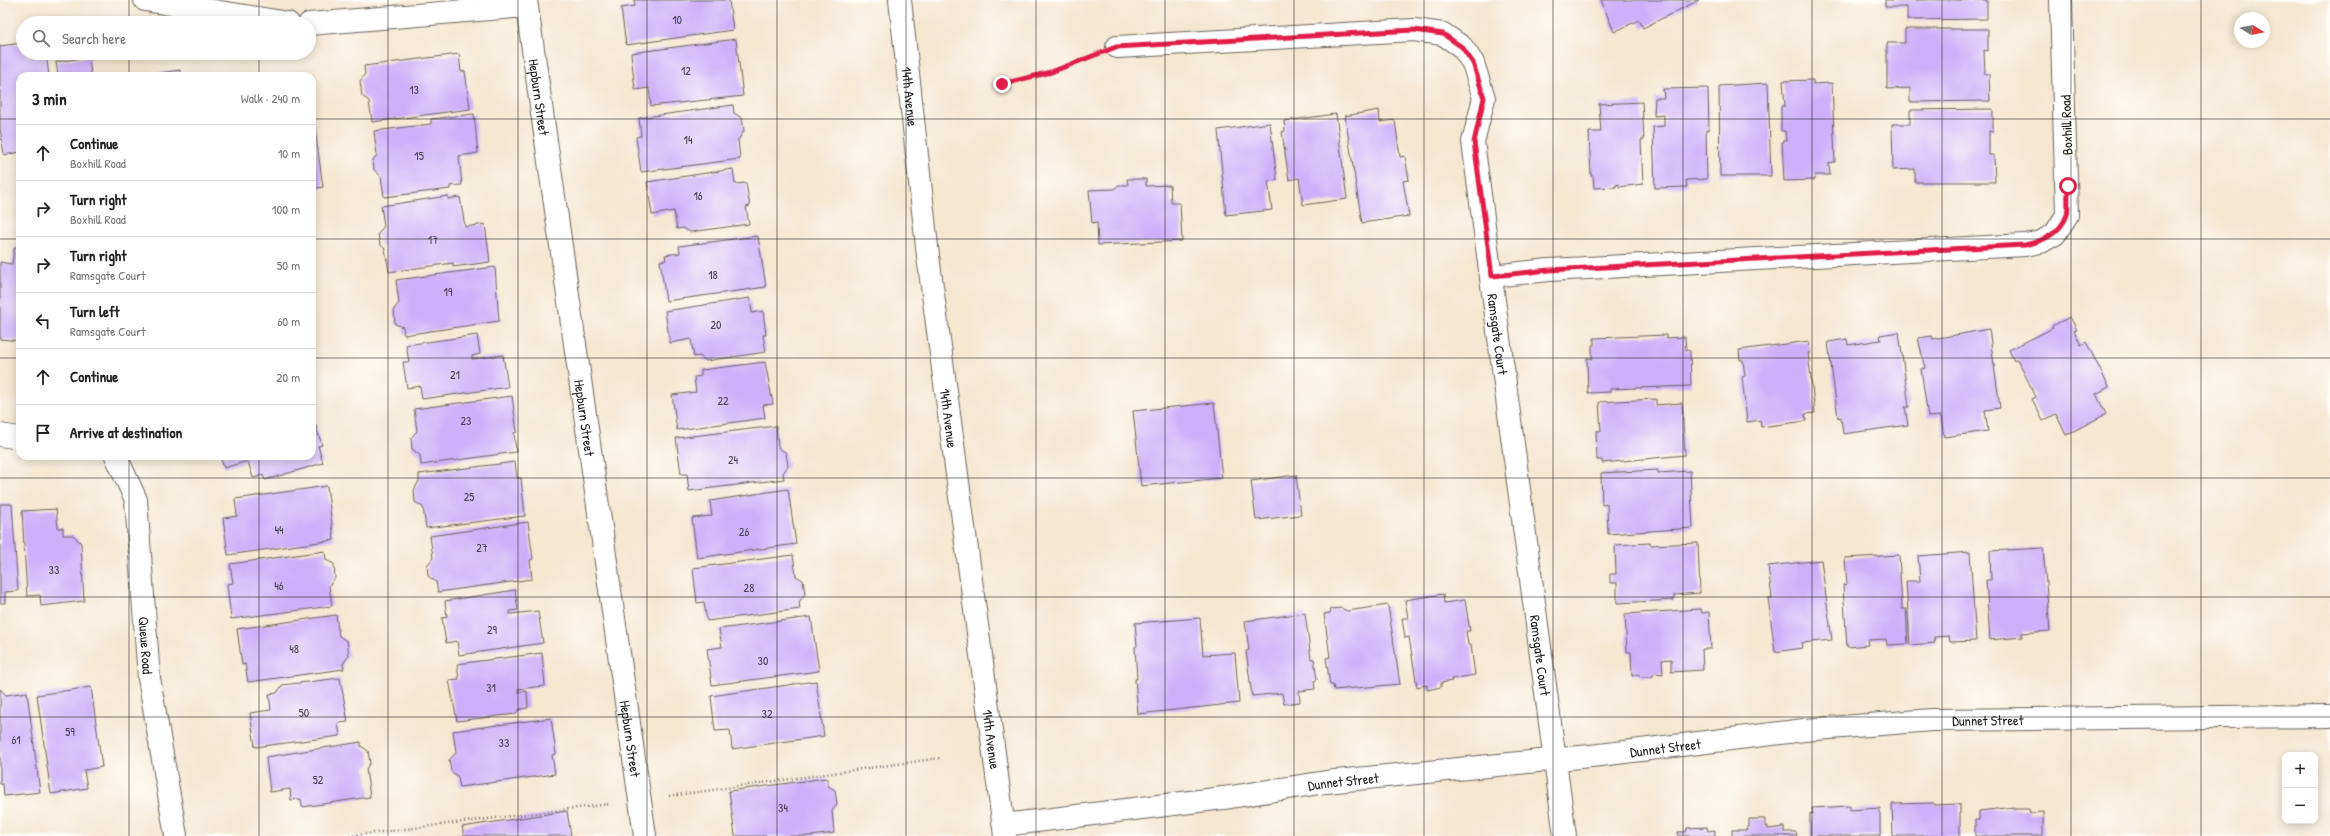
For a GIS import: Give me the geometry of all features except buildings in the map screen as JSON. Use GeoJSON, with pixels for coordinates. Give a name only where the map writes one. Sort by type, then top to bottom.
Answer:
{"type":"FeatureCollection","features":[{"type":"Feature","properties":{"kind":"street"},"geometry":{"type":"LineString","coordinates":[[145,0],[244,16]]}},
{"type":"Feature","properties":{"kind":"street","name":"14th Avenue"},"geometry":{"type":"LineString","coordinates":[[900,0],[928,256],[1005,830]]}},
{"type":"Feature","properties":{"kind":"street","name":"Boxhill Road"},"geometry":{"type":"LineString","coordinates":[[1492,276],[1549,270],[1937,251],[2025,245],[2041,242],[2055,234],[2067,215],[2061,0]]}},
{"type":"Feature","properties":{"kind":"street"},"geometry":{"type":"LineString","coordinates":[[316,23],[526,3]]}},
{"type":"Feature","properties":{"kind":"street","name":"Hepburn Street"},"geometry":{"type":"LineString","coordinates":[[526,3],[645,836]]}},
{"type":"Feature","properties":{"kind":"street","name":"Ramsgate Court"},"geometry":{"type":"LineString","coordinates":[[1116,47],[1414,30],[1443,34],[1462,47],[1473,63],[1484,98],[1474,142],[1565,836]]}},
{"type":"Feature","properties":{"kind":"street"},"geometry":{"type":"LineString","coordinates":[[0,435],[16,437]]}},
{"type":"Feature","properties":{"kind":"street","name":"Queue Road"},"geometry":{"type":"LineString","coordinates":[[118,460],[136,500],[148,678],[176,836]]}},
{"type":"Feature","properties":{"kind":"street","name":"Dunnet Street"},"geometry":{"type":"LineString","coordinates":[[1005,830],[1326,782],[1554,760],[1804,730],[1932,720],[2330,716]]}},
{"type":"Feature","properties":{"kind":"path"},"geometry":{"type":"LineString","coordinates":[[1002,84],[1051,72],[1116,47]]}},
{"type":"Feature","properties":{"kind":"route"},"geometry":{"type":"LineString","coordinates":[[1002,84],[1051,72],[1116,47],[1414,30],[1443,34],[1462,47],[1473,63],[1484,98],[1474,142],[1492,276],[1549,270],[1937,251],[2025,245],[2041,242],[2055,234],[2067,215],[2068,186]]}}]}
